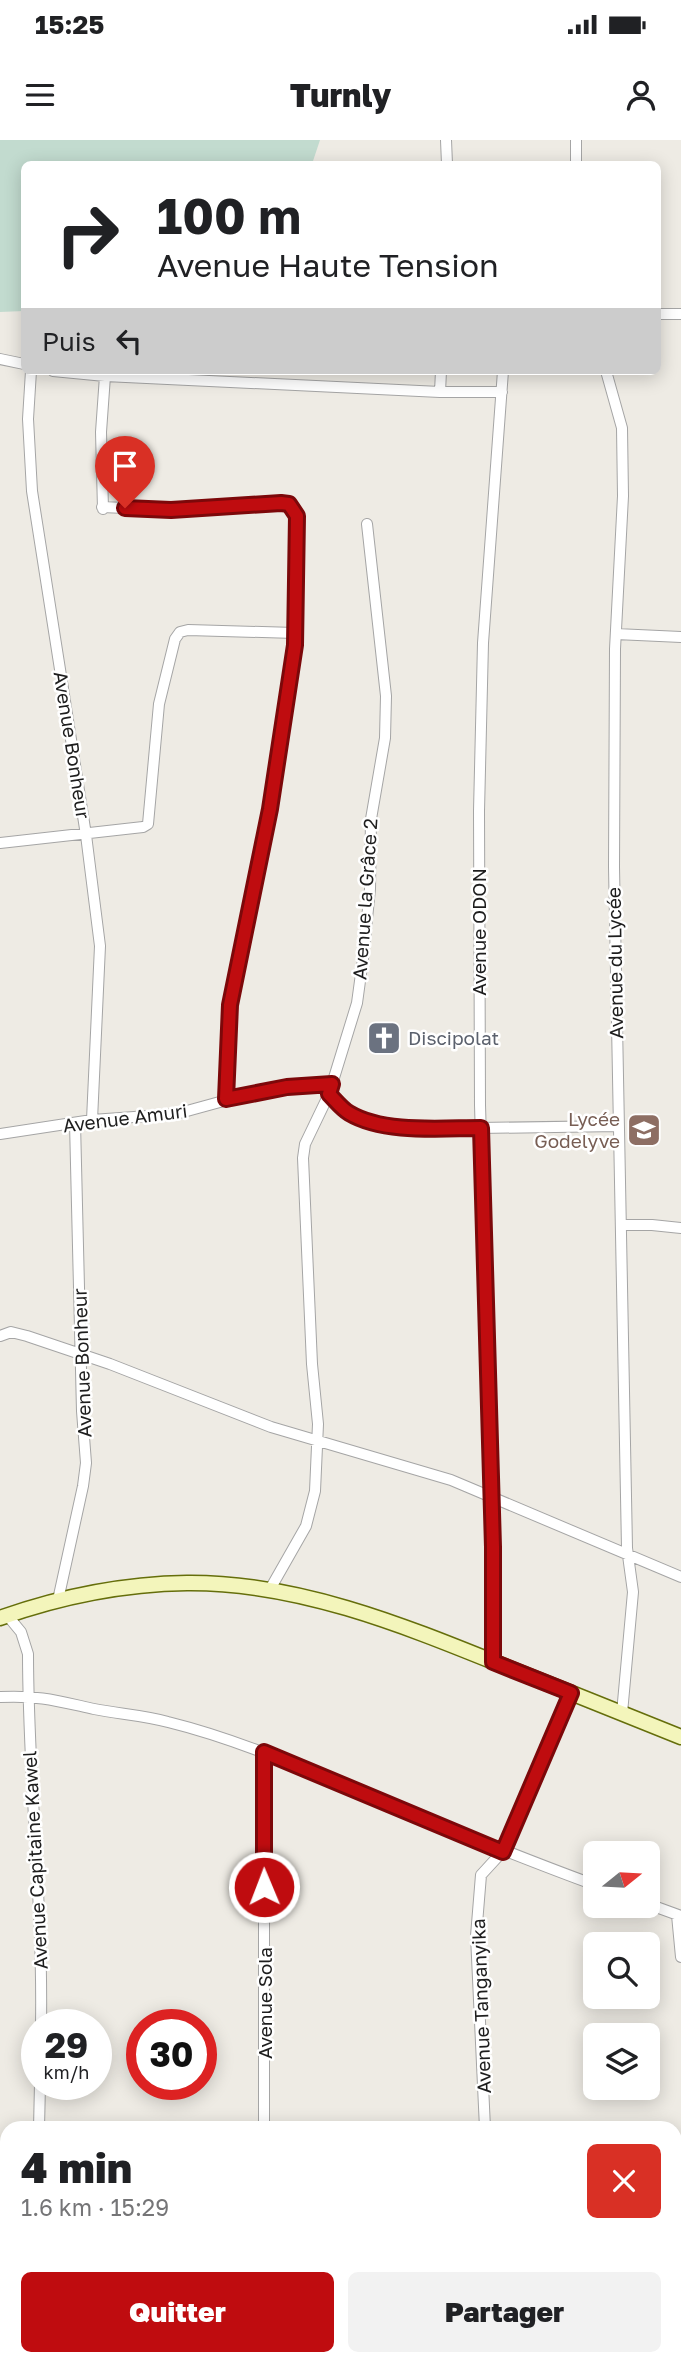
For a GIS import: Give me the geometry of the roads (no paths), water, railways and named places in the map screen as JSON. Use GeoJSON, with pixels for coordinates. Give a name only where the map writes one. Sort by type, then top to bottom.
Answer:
{"type":"FeatureCollection","features":[{"type":"Feature","properties":{"kind":"street"},"geometry":{"type":"LineString","coordinates":[[446,140],[446,161]]}},
{"type":"Feature","properties":{"kind":"street"},"geometry":{"type":"LineString","coordinates":[[576,140],[576,161]]}},
{"type":"Feature","properties":{"kind":"street"},"geometry":{"type":"LineString","coordinates":[[661,314],[681,314]]}},
{"type":"Feature","properties":{"kind":"street"},"geometry":{"type":"LineString","coordinates":[[0,359],[21,364]]}},
{"type":"Feature","properties":{"kind":"street","name":"Avenue Bonheur"},"geometry":{"type":"LineString","coordinates":[[31,375],[28,419],[32,491],[86,835],[100,946],[92,1120]]}},
{"type":"Feature","properties":{"kind":"street"},"geometry":{"type":"LineString","coordinates":[[95,375],[440,392],[502,391]]}},
{"type":"Feature","properties":{"kind":"street"},"geometry":{"type":"LineString","coordinates":[[440,392],[441,375]]}},
{"type":"Feature","properties":{"kind":"street","name":"Avenue ODON"},"geometry":{"type":"LineString","coordinates":[[493,1662],[492,1498],[481,1128],[479,811],[483,643],[502,375]]}},
{"type":"Feature","properties":{"kind":"street","name":"Avenue du Lycée"},"geometry":{"type":"LineString","coordinates":[[607,375],[622,428],[623,496],[616,634],[614,867],[629,1556],[633,1592],[622,1713]]}},
{"type":"Feature","properties":{"kind":"street"},"geometry":{"type":"LineString","coordinates":[[105,376],[101,432],[103,508],[171,510],[281,503],[289,504],[297,516],[295,633],[270,809],[230,1005],[226,1099]]}},
{"type":"Feature","properties":{"kind":"street","name":"Avenue la Grâce 2"},"geometry":{"type":"LineString","coordinates":[[269,1591],[306,1526],[315,1491],[318,1424],[312,1364],[303,1158],[305,1144],[330,1089],[357,1003],[370,889],[372,810],[385,738],[386,696],[366,524]]}},
{"type":"Feature","properties":{"kind":"street"},"geometry":{"type":"LineString","coordinates":[[0,843],[86,835],[148,824],[159,704],[171,649],[180,632],[295,633]]}},
{"type":"Feature","properties":{"kind":"street"},"geometry":{"type":"LineString","coordinates":[[616,634],[681,637]]}},
{"type":"Feature","properties":{"kind":"street","name":"Avenue Amuri"},"geometry":{"type":"LineString","coordinates":[[0,1134],[92,1120],[176,1114],[226,1099],[277,1089],[330,1089]]}},
{"type":"Feature","properties":{"kind":"street"},"geometry":{"type":"LineString","coordinates":[[330,1089],[349,1113],[377,1123],[415,1129],[618,1126]]}},
{"type":"Feature","properties":{"kind":"street","name":"Avenue Bonheur"},"geometry":{"type":"LineString","coordinates":[[58,1600],[86,1463],[80,1354],[75,1123]]}},
{"type":"Feature","properties":{"kind":"street"},"geometry":{"type":"LineString","coordinates":[[621,1225],[681,1228]]}},
{"type":"Feature","properties":{"kind":"street"},"geometry":{"type":"LineString","coordinates":[[0,1336],[10,1332],[19,1334],[80,1354],[271,1427],[451,1480],[681,1577]]}},
{"type":"Feature","properties":{"kind":"street"},"geometry":{"type":"LineString","coordinates":[[28,1695],[26,1644],[20,1632],[4,1616],[58,1600],[136,1587],[188,1583],[269,1591],[342,1606],[418,1631],[681,1737]]}},
{"type":"Feature","properties":{"kind":"street","name":"Avenue Tanganyika"},"geometry":{"type":"LineString","coordinates":[[485,2121],[477,1936],[481,1875],[503,1852],[571,1693]]}},
{"type":"Feature","properties":{"kind":"street"},"geometry":{"type":"LineString","coordinates":[[0,1696],[28,1695],[168,1722],[264,1752],[503,1852],[583,1881]]}},
{"type":"Feature","properties":{"kind":"street","name":"Avenue Capitaine Kawel"},"geometry":{"type":"LineString","coordinates":[[28,1695],[41,2009]]}},
{"type":"Feature","properties":{"kind":"street","name":"Avenue Sola"},"geometry":{"type":"LineString","coordinates":[[264,1752],[264,2121]]}},
{"type":"Feature","properties":{"kind":"street"},"geometry":{"type":"LineString","coordinates":[[660,1908],[679,1915],[681,1957]]}},
{"type":"Feature","properties":{"kind":"street"},"geometry":{"type":"LineString","coordinates":[[39,2121],[40,2100]]}},
{"type":"Feature","properties":{"kind":"place","name":"Discipolat"},"geometry":{"type":"Point","coordinates":[384,1038]}},
{"type":"Feature","properties":{"kind":"place","name":"Lycée Godelyve"},"geometry":{"type":"Point","coordinates":[644,1130]}}]}
